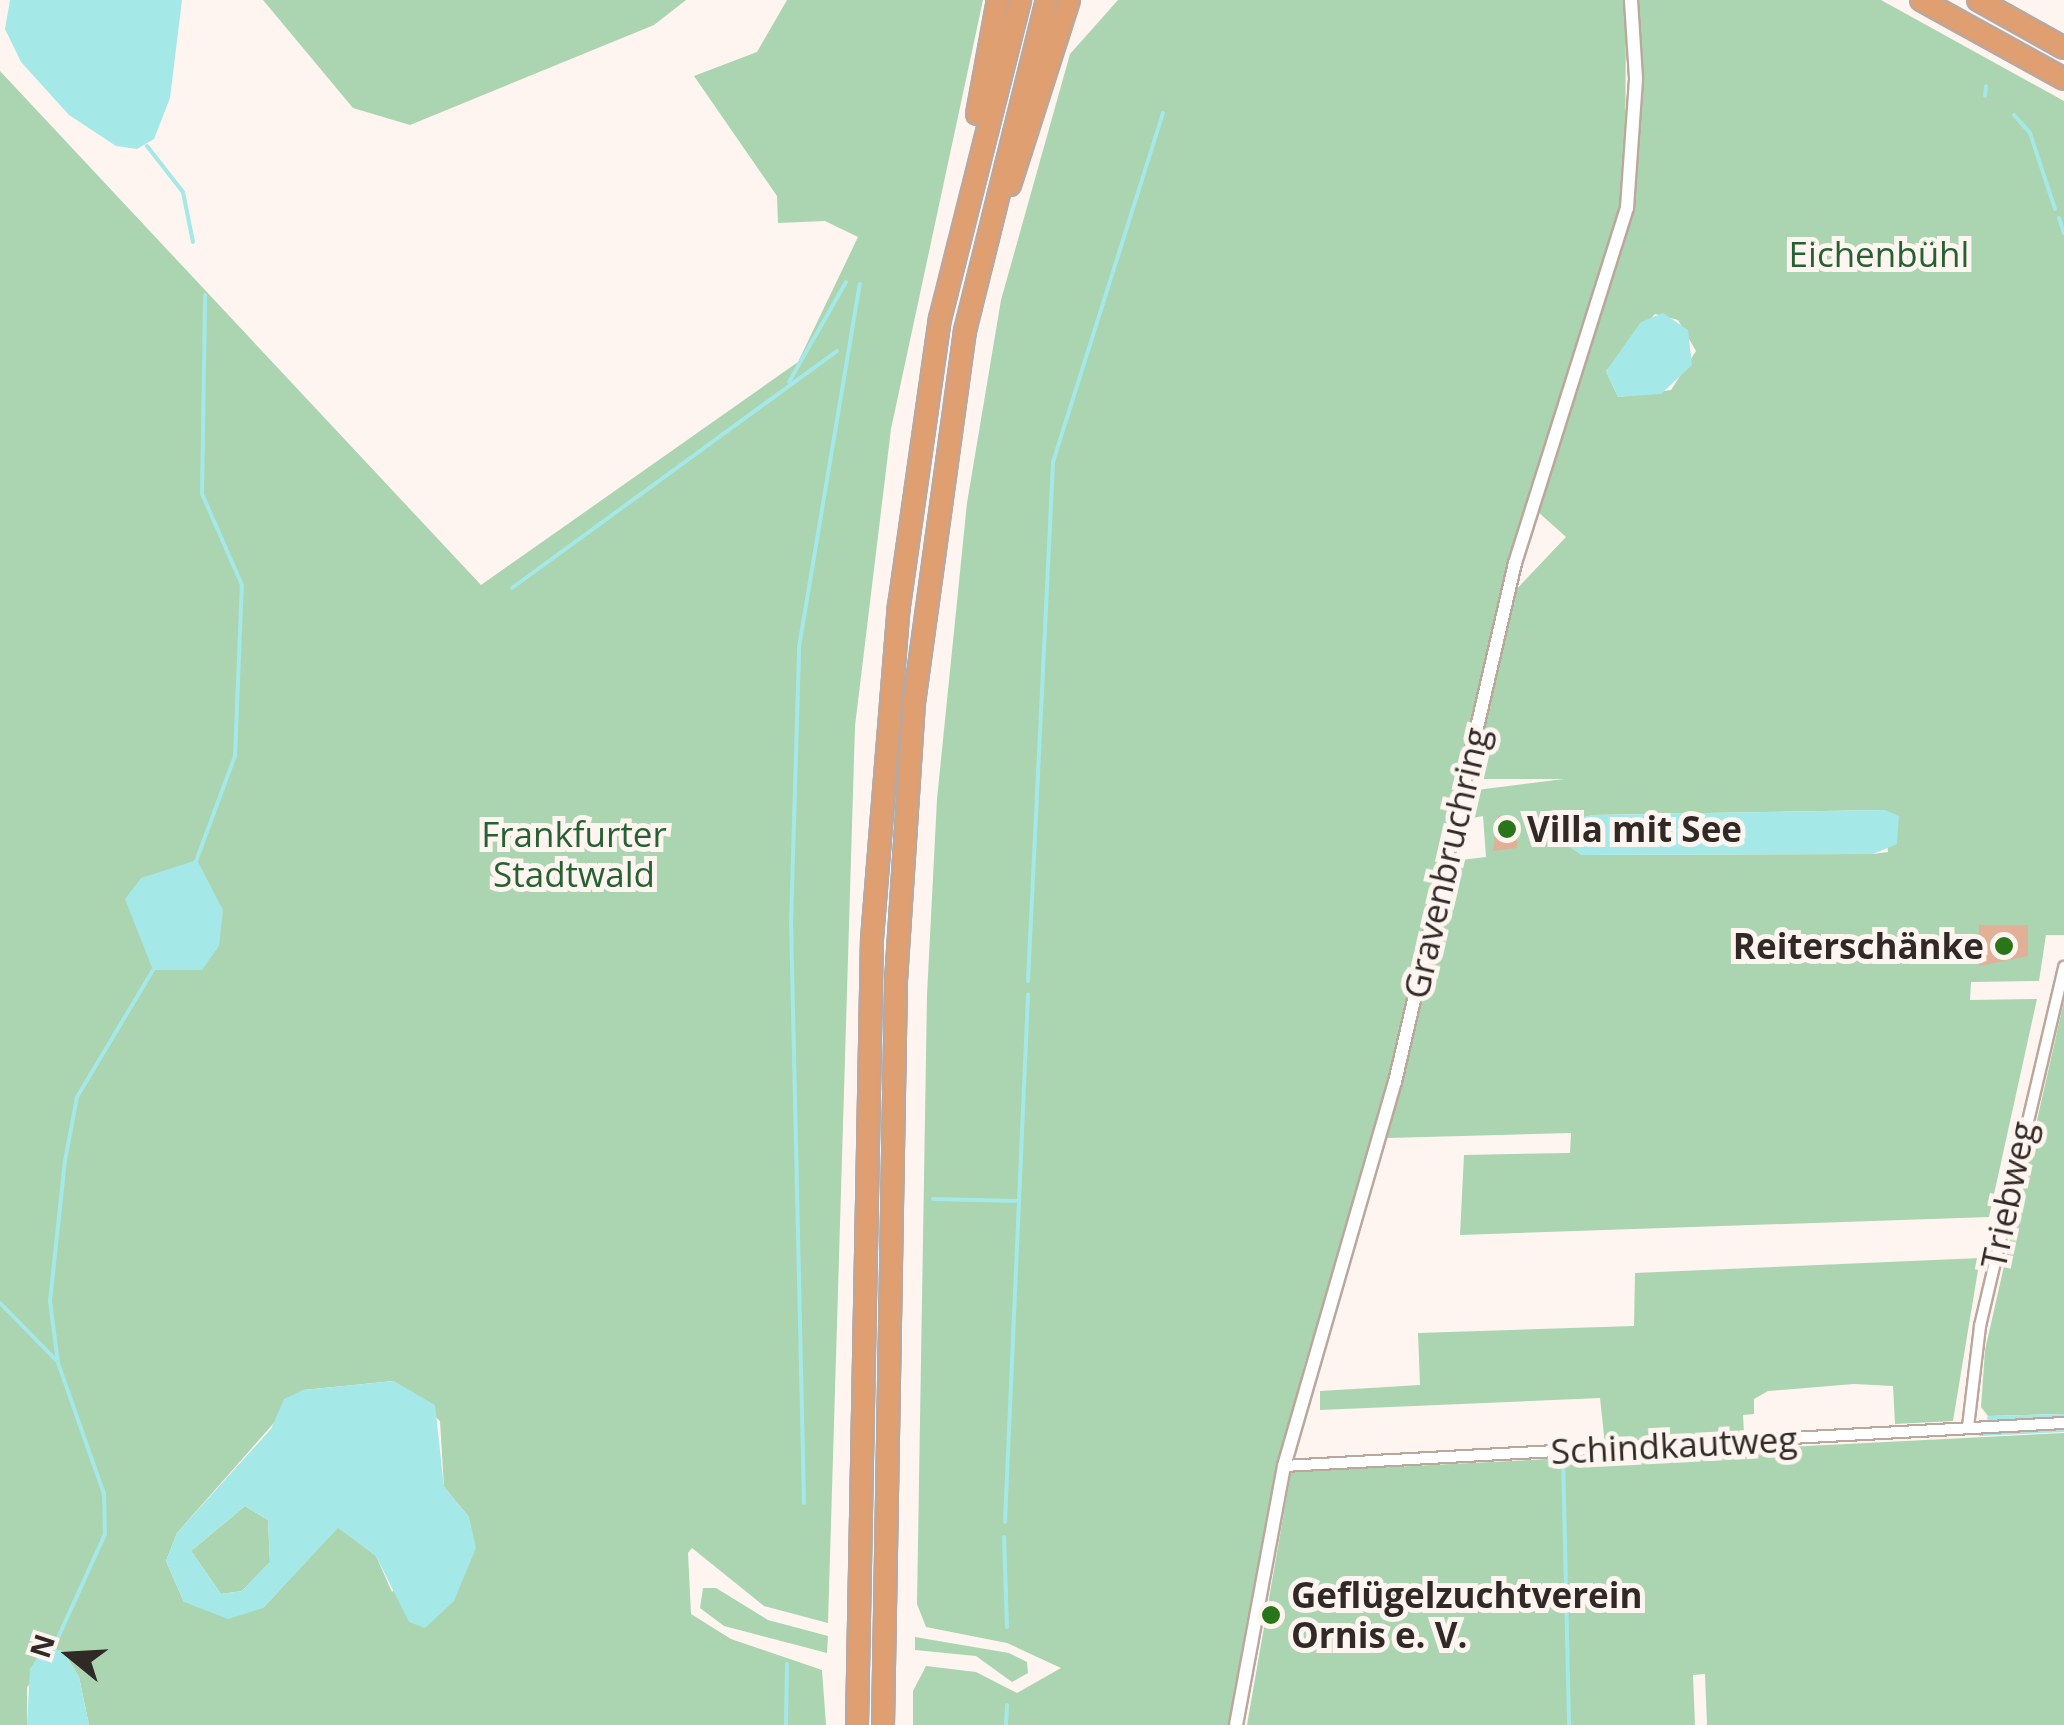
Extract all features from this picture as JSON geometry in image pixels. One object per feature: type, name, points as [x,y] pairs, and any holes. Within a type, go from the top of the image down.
[{"type":"highway","points":[[857,1725],[881,804],[912,496],[998,0]]},
{"type":"highway","points":[[964,200],[1020,0]]},
{"type":"highway","points":[[883,1725],[904,832],[930,552],[974,286],[1047,0]]},
{"type":"highway","points":[[974,286],[1069,0]]},
{"type":"highway","points":[[1039,91],[1086,0]]},
{"type":"highway","points":[[1911,0],[1941,12]]},
{"type":"highway","points":[[1920,0],[2064,79]]},
{"type":"highway","points":[[1978,0],[2064,48]]},
{"type":"street","name":"Gravenbruchring","points":[[1236,1725],[1284,1466],[1395,1082],[1515,563],[1626,208],[1636,78],[1631,0]]},
{"type":"street","name":"Triebweg","points":[[1968,1427],[1980,1326],[2064,967]]},
{"type":"street","name":"Schindkautweg","points":[[1284,1466],[2064,1423]]},
{"type":"green space","points":[[263,0],[686,0],[654,25],[410,125],[353,108]]},
{"type":"green space","name":"Frankfurter Stadtwald","points":[[787,0],[983,0],[891,429],[855,726],[828,1623],[764,1606],[692,1548],[688,1553],[691,1614],[731,1639],[822,1670],[826,1725],[89,1725],[79,1677],[63,1651],[27,1687],[27,1725],[0,1725],[0,71],[481,585],[798,362],[858,237],[825,221],[778,223],[777,196],[694,76],[757,52]],"holes":[[[394,1381],[440,1421],[444,1487],[469,1517],[392,1592],[376,1556],[338,1527],[263,1608],[184,1602],[166,1561],[177,1533],[303,1390]]]},
{"type":"green space","points":[[1118,0],[1626,0],[1625,193],[1498,614],[1378,1123],[1304,1366],[1231,1725],[913,1725],[913,1691],[926,1666],[976,1672],[1017,1693],[1061,1668],[1007,1643],[926,1627],[917,1604],[927,995],[937,799],[967,503],[1001,300],[1070,54]]},
{"type":"green space","name":"Eichenbühl","points":[[1636,0],[1881,0],[2064,101],[2064,935],[2046,935],[2039,981],[1971,982],[1970,1000],[2037,999],[1989,1217],[1460,1235],[1464,1155],[1570,1153],[1571,1133],[1387,1138],[1452,861],[1486,857],[1483,816],[1462,820],[1469,791],[1564,779],[1472,779],[1512,594],[1566,537],[1536,510],[1633,203]],"holes":[[[1655,314],[1678,320],[1696,351],[1671,390],[1618,397],[1606,371]],[[1885,810],[1888,852],[1873,854],[1582,855],[1563,842],[1574,820],[1592,815]]]},
{"type":"green space","points":[[2064,1001],[2064,1414],[1988,1416],[1981,1407],[1985,1350]]},
{"type":"green space","points":[[1980,1258],[1953,1421],[1895,1424],[1893,1386],[1854,1384],[1768,1391],[1754,1399],[1754,1414],[1743,1415],[1744,1433],[1733,1438],[1605,1445],[1600,1398],[1320,1410],[1320,1391],[1420,1385],[1418,1333],[1634,1326],[1635,1273]]},
{"type":"green space","points":[[2064,1433],[2064,1725],[1707,1725],[1705,1674],[1693,1675],[1695,1725],[1247,1725],[1291,1472]]},
{"type":"green space","points":[[245,1506],[268,1520],[270,1562],[242,1591],[221,1594],[191,1551]]},
{"type":"green space","points":[[703,1588],[716,1588],[768,1620],[828,1636],[827,1653],[724,1626],[700,1608]]},
{"type":"green space","points":[[915,1637],[1009,1653],[1027,1662],[1028,1673],[1012,1682],[976,1656],[915,1650]]},
{"type":"water","points":[[10,0],[182,0],[170,98],[154,139],[137,149],[116,146],[69,115],[21,62],[5,29]]},
{"type":"water","points":[[1663,313],[1688,330],[1692,365],[1661,394],[1618,397],[1606,371],[1641,322]]},
{"type":"water","points":[[1885,810],[1899,816],[1897,844],[1873,854],[1582,855],[1563,842],[1574,820],[1592,815]]},
{"type":"water","points":[[197,860],[223,910],[219,946],[202,970],[153,970],[125,899],[141,878]]},
{"type":"water","points":[[394,1381],[435,1405],[444,1487],[469,1517],[476,1548],[454,1601],[425,1628],[409,1622],[376,1556],[338,1528],[263,1608],[228,1619],[184,1602],[166,1561],[177,1533],[271,1429],[284,1399],[303,1390]],"holes":[[[245,1506],[268,1520],[270,1562],[242,1591],[221,1594],[191,1551]]]},
{"type":"water","points":[[44,1647],[63,1651],[79,1677],[89,1725],[27,1725],[30,1669]]},
{"type":"building","name":"Villa mit See","points":[[1498,815],[1516,820],[1517,848],[1493,851]]},
{"type":"building","name":"Reiterschänke","points":[[1979,925],[2028,925],[2028,956],[1979,966]]},
{"type":"waterway","points":[[1985,96],[1986,86]]},
{"type":"waterway","points":[[1028,981],[1053,462],[1163,113]]},
{"type":"waterway","points":[[2014,115],[2030,133],[2055,209]]},
{"type":"waterway","points":[[147,146],[183,192],[193,242]]},
{"type":"waterway","points":[[2059,218],[2064,233]]},
{"type":"waterway","points":[[789,382],[846,282]]},
{"type":"waterway","points":[[804,1503],[791,923],[799,647],[860,284]]},
{"type":"waterway","points":[[195,864],[235,756],[242,585],[202,494],[205,295]]},
{"type":"waterway","points":[[512,588],[837,351]]},
{"type":"waterway","points":[[52,1651],[105,1534],[104,1494],[58,1363],[50,1301],[65,1161],[77,1097],[153,970]]},
{"type":"waterway","points":[[1005,1522],[1028,995]]},
{"type":"waterway","points":[[933,1199],[1018,1201]]},
{"type":"waterway","points":[[0,1303],[56,1360]]},
{"type":"waterway","points":[[1989,1418],[2064,1416]]},
{"type":"waterway","points":[[1980,1434],[2064,1430]]},
{"type":"waterway","points":[[1563,1457],[1569,1725]]},
{"type":"waterway","points":[[1004,1537],[1007,1627]]},
{"type":"waterway","points":[[786,1725],[787,1664]]},
{"type":"waterway","points":[[1006,1725],[1007,1705]]},
{"type":"place","name":"Villa mit See","points":[[1507,829]]},
{"type":"place","name":"Reiterschänke","points":[[2004,946]]},
{"type":"place","name":"Geflügelzuchtverein Ornis e. V.","points":[[1271,1615]]}]
